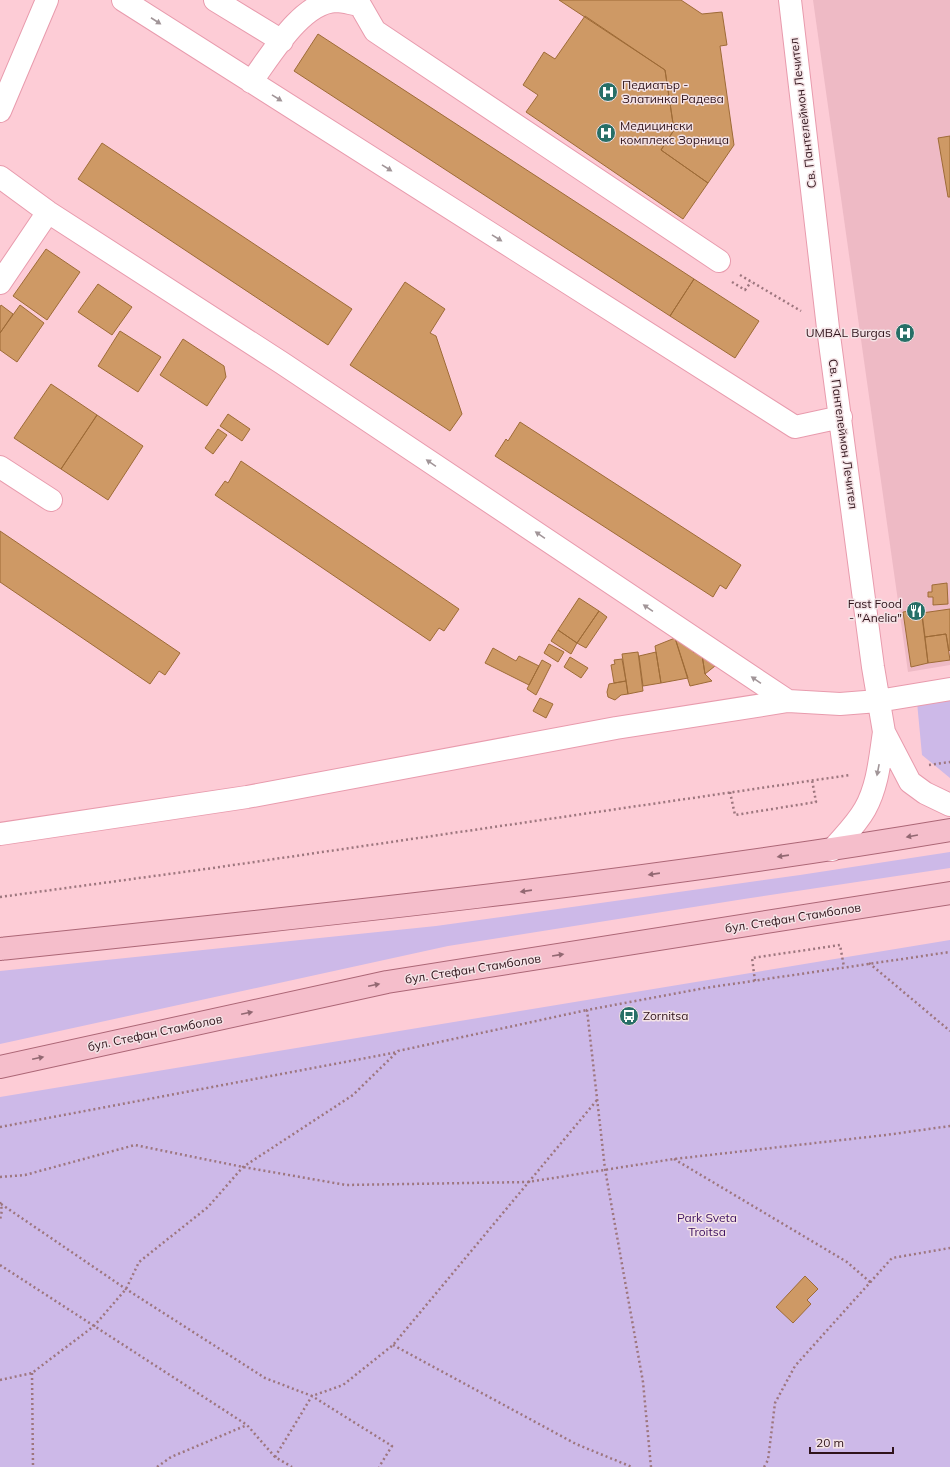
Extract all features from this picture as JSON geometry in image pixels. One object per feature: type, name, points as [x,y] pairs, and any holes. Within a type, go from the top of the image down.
[{"type":"main road","points":[[0,949],[517,893],[832,850],[950,830]]},
{"type":"main road","name":"бул. Стефан Стамболов","points":[[0,1067],[387,982],[950,893]]},
{"type":"street","points":[[0,111],[47,0]]},
{"type":"street","points":[[123,0],[795,427],[841,417]]},
{"type":"street","points":[[214,0],[282,41]]},
{"type":"street","name":"Св. Пантелеймон Лечител","points":[[790,0],[828,328],[878,701],[884,732]]},
{"type":"street","points":[[252,82],[295,24],[313,8],[335,1],[360,5],[375,31],[719,262]]},
{"type":"street","points":[[0,177],[48,212],[282,363],[788,701]]},
{"type":"street","points":[[0,283],[48,212]]},
{"type":"street","points":[[0,467],[51,500]]},
{"type":"street","points":[[0,834],[247,797],[616,728],[788,701],[840,704],[878,701],[950,689]]},
{"type":"street","points":[[832,850],[856,823],[873,792],[884,732]]},
{"type":"street","points":[[884,732],[910,782],[925,794],[950,805]]},
{"type":"path","points":[[745,290],[751,282],[828,328]]},
{"type":"path","points":[[0,897],[213,868],[878,771]]},
{"type":"path","points":[[730,792],[735,815],[816,802],[812,780]]},
{"type":"path","points":[[755,980],[752,958],[840,944],[844,967]]},
{"type":"path","points":[[0,1127],[398,1052],[587,1010],[755,980],[950,952]]},
{"type":"path","points":[[868,963],[950,1031]]},
{"type":"path","points":[[587,1010],[605,1169],[643,1382],[651,1467]]},
{"type":"path","points":[[0,1380],[32,1373],[94,1326],[126,1289],[140,1262],[208,1207],[243,1168],[353,1095],[398,1052]]},
{"type":"path","points":[[275,1456],[312,1396],[343,1385],[393,1345],[597,1100]]},
{"type":"path","points":[[0,1177],[25,1175],[135,1145],[243,1168],[346,1185],[528,1182],[674,1159],[886,1135],[950,1126]]},
{"type":"path","points":[[674,1159],[847,1262],[870,1282]]},
{"type":"path","points":[[0,1203],[126,1289],[265,1378],[312,1396],[392,1446],[379,1467]]},
{"type":"path","points":[[0,1203],[0,1220]]},
{"type":"path","points":[[764,1467],[768,1460],[775,1403],[795,1366],[892,1258],[950,1248]]},
{"type":"path","points":[[0,1265],[247,1425],[275,1456],[292,1467]]},
{"type":"path","points":[[393,1345],[576,1444],[632,1467]]},
{"type":"path","points":[[32,1373],[34,1467]]},
{"type":"path","points":[[157,1467],[171,1457],[247,1425]]},
{"type":"shaded area","name":"UMBAL Burgas","points":[[813,0],[950,0],[950,665],[908,672]]},
{"type":"green space","points":[[950,697],[950,778],[922,755],[917,702]]},
{"type":"green space","points":[[950,852],[950,868],[448,946],[0,1044],[0,971],[436,926],[800,875]]},
{"type":"green space","name":"Park Sveta Troitsa","points":[[950,940],[950,1467],[0,1467],[0,1097]]},
{"type":"building","points":[[559,0],[681,0],[702,14],[722,12],[727,45],[720,46],[734,145],[708,183],[661,150],[674,130],[665,70]]},
{"type":"building","points":[[585,16],[665,70],[674,130],[661,150],[708,183],[683,219],[526,112],[538,95],[523,85],[544,52],[555,59]]},
{"type":"building","points":[[318,34],[694,279],[670,316],[294,71]]},
{"type":"building","points":[[950,136],[950,197],[948,197],[938,138]]},
{"type":"building","points":[[102,143],[352,309],[328,345],[78,179]]},
{"type":"building","points":[[46,249],[80,272],[47,320],[13,296]]},
{"type":"building","points":[[694,279],[759,321],[735,358],[670,316]]},
{"type":"building","points":[[405,282],[445,309],[430,333],[436,336],[462,414],[450,431],[350,365]]},
{"type":"building","points":[[98,284],[132,307],[112,335],[78,312]]},
{"type":"building","points":[[1,305],[13,314],[0,333],[0,307]]},
{"type":"building","points":[[20,305],[44,323],[17,362],[0,350],[0,333]]},
{"type":"building","points":[[120,331],[161,357],[138,392],[98,366]]},
{"type":"building","points":[[183,339],[224,366],[226,377],[207,406],[160,375]]},
{"type":"building","points":[[51,384],[97,415],[61,469],[14,438]]},
{"type":"building","points":[[228,414],[250,429],[242,441],[220,426]]},
{"type":"building","points":[[97,415],[143,446],[108,500],[61,469]]},
{"type":"building","points":[[520,422],[741,565],[726,589],[720,585],[713,597],[495,456],[506,439],[508,441]]},
{"type":"building","points":[[218,429],[227,435],[213,454],[205,448]]},
{"type":"building","points":[[241,461],[459,609],[444,631],[439,628],[430,641],[215,495],[225,481],[228,483]]},
{"type":"building","points":[[0,531],[180,653],[165,675],[159,671],[150,684],[0,582]]},
{"type":"building","points":[[947,583],[948,604],[933,605],[933,597],[928,597],[928,592],[932,592],[932,585]]},
{"type":"building","points":[[579,598],[599,611],[577,643],[558,630]]},
{"type":"building","points":[[921,609],[928,663],[911,667],[903,612]]},
{"type":"building","points":[[950,609],[949,651],[946,634],[925,637],[922,613]]},
{"type":"building","points":[[599,611],[607,617],[586,648],[577,643]]},
{"type":"building","points":[[558,630],[577,643],[571,654],[551,641]]},
{"type":"building","points":[[946,634],[950,660],[928,663],[925,637]]},
{"type":"building","points":[[675,638],[688,678],[661,683],[655,646]]},
{"type":"building","points":[[675,638],[695,647],[693,652],[702,655],[705,674],[712,681],[690,686]]},
{"type":"building","points":[[549,644],[564,652],[558,662],[544,653]]},
{"type":"building","points":[[493,648],[516,661],[519,656],[539,666],[529,685],[485,663]]},
{"type":"building","points":[[638,652],[643,691],[628,694],[622,654]]},
{"type":"building","points":[[656,652],[661,683],[643,686],[639,656]]},
{"type":"building","points":[[702,655],[720,662],[705,674]]},
{"type":"building","points":[[570,657],[588,668],[581,678],[564,667]]},
{"type":"building","points":[[622,659],[626,681],[614,683],[611,665],[615,664],[614,660]]},
{"type":"building","points":[[542,660],[551,665],[536,695],[527,689]]},
{"type":"building","points":[[626,681],[628,694],[621,695],[615,700],[608,697],[607,692],[609,684]]},
{"type":"building","points":[[540,698],[553,704],[546,718],[533,711]]},
{"type":"building","points":[[805,1276],[818,1289],[807,1300],[811,1304],[793,1323],[776,1307]]},
{"type":"place","name":"Педиатър - Златинка Радева","points":[[608,92]]},
{"type":"place","name":"Медицински комплекс Зорница","points":[[606,133]]},
{"type":"place","name":"UMBAL Burgas","points":[[905,333]]},
{"type":"place","name":"Fast Food - \"Anelia\"","points":[[916,611]]},
{"type":"place","name":"Zornitsa","points":[[629,1016]]}]
